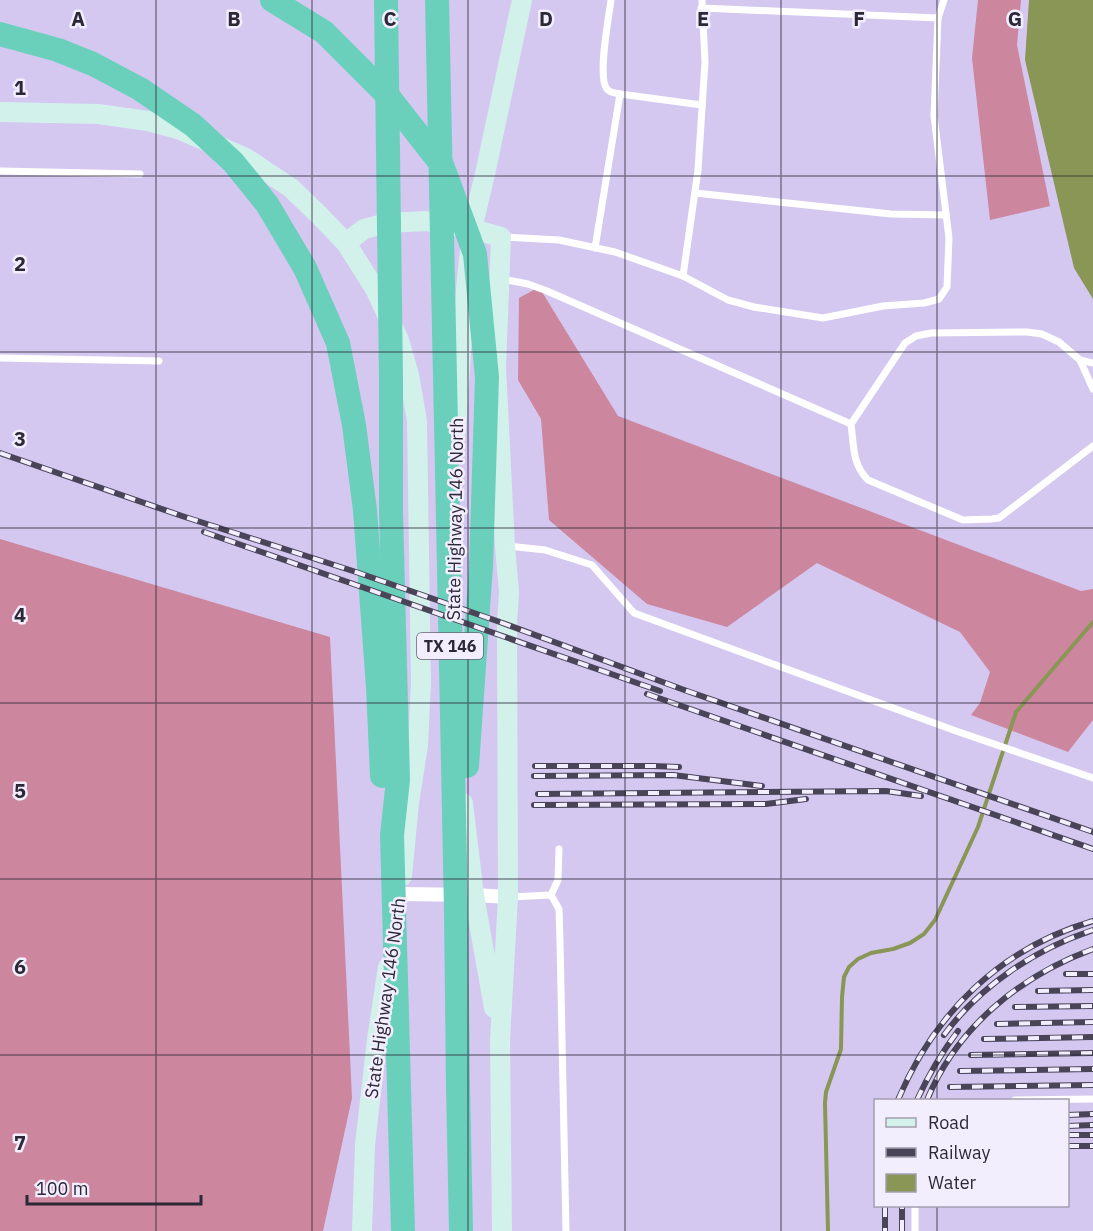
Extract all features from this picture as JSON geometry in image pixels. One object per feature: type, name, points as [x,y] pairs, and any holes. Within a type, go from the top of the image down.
[{"type":"highway","points":[[272,0],[324,32],[388,96],[442,165],[475,254],[487,389],[481,566],[456,911]]},
{"type":"highway","name":"TX 146","points":[[386,0],[392,512],[398,780],[392,835],[403,1231]]},
{"type":"highway","name":"TX 146","points":[[437,0],[461,1231]]},
{"type":"highway","points":[[0,34],[58,50],[93,64],[140,89],[193,125],[233,162],[267,204],[305,268],[338,343],[354,425],[365,510],[382,778],[392,835]]},
{"type":"main road","name":"State Highway 146 North","points":[[500,1040],[474,895],[452,698],[454,498],[463,320],[472,229],[522,0]]},
{"type":"main road","name":"State Highway 146 North","points":[[0,112],[98,114],[148,121],[178,129],[246,158],[291,188],[346,243],[375,289],[399,340],[409,375],[417,421],[421,683],[418,745],[409,803],[400,894],[377,1039],[366,1133],[362,1231]]},
{"type":"main road","points":[[346,243],[364,229],[387,223],[426,221],[501,237]]},
{"type":"main road","name":"State Highway 146 North","points":[[501,237],[496,367],[509,592],[507,624],[508,897],[500,1040],[502,1231]]},
{"type":"street","points":[[400,894],[508,897]]},
{"type":"lane","points":[[611,0],[603,63],[603,78],[607,89],[620,94],[702,105]]},
{"type":"lane","points":[[501,237],[560,240],[615,252],[683,276],[728,300],[754,307],[823,318],[883,306],[924,303],[939,299],[947,287],[949,238],[934,116],[938,18],[944,0]]},
{"type":"lane","points":[[683,276],[698,170],[705,62],[701,4],[938,18]]},
{"type":"lane","points":[[595,248],[620,94]]},
{"type":"lane","points":[[0,171],[140,174]]},
{"type":"lane","points":[[695,194],[891,214],[946,216]]},
{"type":"lane","points":[[500,278],[547,291],[851,424]]},
{"type":"lane","points":[[1093,389],[1080,360],[1059,342],[1042,334],[1027,332],[931,333],[916,336],[905,343],[851,424],[856,462],[868,480],[963,520],[999,518],[1093,446]]},
{"type":"lane","points":[[0,358],[159,361]]},
{"type":"lane","points":[[1080,360],[1093,363]]},
{"type":"lane","points":[[505,546],[545,550],[592,565],[634,613],[956,731],[1093,778]]},
{"type":"lane","points":[[551,895],[558,880],[559,849]]},
{"type":"lane","points":[[508,897],[551,895]]},
{"type":"lane","points":[[551,895],[559,909],[566,1231]]},
{"type":"lane","points":[[1069,1100],[1093,1099]]},
{"type":"lane","points":[[915,1207],[915,1231]]},
{"type":"shaded area","points":[[978,0],[1021,0],[1017,45],[1050,206],[990,220],[972,58]]},
{"type":"shaded area","points":[[539,287],[618,416],[1081,591],[1093,589],[1093,720],[1068,752],[971,715],[980,703],[990,672],[960,632],[817,563],[727,627],[647,604],[549,520],[541,419],[518,380],[519,298]]},
{"type":"shaded area","points":[[0,539],[330,637],[352,1098],[323,1231],[0,1231]]},
{"type":"water","points":[[1029,0],[1093,0],[1093,299],[1074,268],[1025,60]]},
{"type":"waterway","points":[[828,1231],[825,1103],[826,1092],[841,1049],[844,977],[849,967],[858,959],[871,953],[910,943],[924,934],[935,920],[978,827],[1016,712],[1093,622]]},
{"type":"railway","points":[[0,453],[182,516],[356,572],[687,691],[1093,832]]},
{"type":"railway","points":[[204,532],[660,691]]},
{"type":"railway","points":[[647,694],[1093,849]]},
{"type":"railway","points":[[535,766],[679,767]]},
{"type":"railway","points":[[534,776],[673,775],[762,786]]},
{"type":"railway","points":[[538,794],[886,791],[921,796]]},
{"type":"railway","points":[[534,805],[766,804],[806,799]]},
{"type":"railway","points":[[898,1099],[913,1068],[931,1039],[975,988],[1001,966],[1029,948],[1093,921]]},
{"type":"railway","points":[[944,1035],[974,1001],[1010,971],[1050,948],[1093,930]]},
{"type":"railway","points":[[928,1099],[955,1049],[994,1007],[1016,989],[1040,974],[1093,949]]},
{"type":"railway","points":[[1066,974],[1093,974]]},
{"type":"railway","points":[[1038,991],[1093,990]]},
{"type":"railway","points":[[1015,1007],[1093,1006]]},
{"type":"railway","points":[[997,1024],[1093,1022]]},
{"type":"railway","points":[[918,1099],[946,1047],[958,1031]]},
{"type":"railway","points":[[984,1039],[1093,1037]]},
{"type":"railway","points":[[971,1055],[1093,1053]]},
{"type":"railway","points":[[960,1071],[1093,1069]]},
{"type":"railway","points":[[950,1087],[1093,1085]]},
{"type":"railway","points":[[1069,1115],[1093,1114]]},
{"type":"railway","points":[[1069,1126],[1093,1125]]},
{"type":"railway","points":[[1069,1135],[1093,1135]]},
{"type":"railway","points":[[1069,1146],[1093,1146]]},
{"type":"railway","points":[[885,1207],[885,1231]]},
{"type":"railway","points":[[902,1207],[902,1231]]}]
